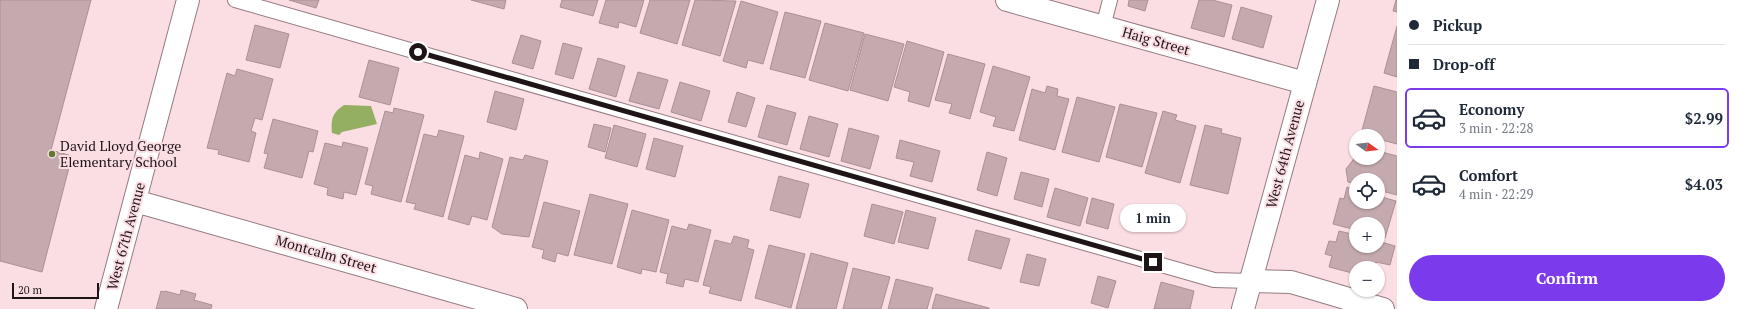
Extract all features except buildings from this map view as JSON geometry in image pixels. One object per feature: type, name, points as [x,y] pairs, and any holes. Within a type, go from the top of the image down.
[{"type":"street","name":"West 67th Avenue","points":[[106,309],[136,201],[188,0]]},
{"type":"street","name":"Haig Street","points":[[1007,0],[1305,82]]},
{"type":"street","name":"West 64th Avenue","points":[[1243,309],[1328,0]]},
{"type":"street","name":"Montcalm Street","points":[[136,201],[516,309]]},
{"type":"street","points":[[1251,281],[1291,282],[1383,309]]},
{"type":"lane","points":[[235,0],[1214,280],[1251,281]]},
{"type":"lane","points":[[1103,27],[1110,0]]},
{"type":"shaded area","points":[[344,105],[371,106],[377,124],[342,132],[339,135],[332,133],[333,117]]},
{"type":"place","name":"David Lloyd George Elementary School","points":[[52,154]]},
{"type":"route","points":[[418,52],[1153,262]]}]
